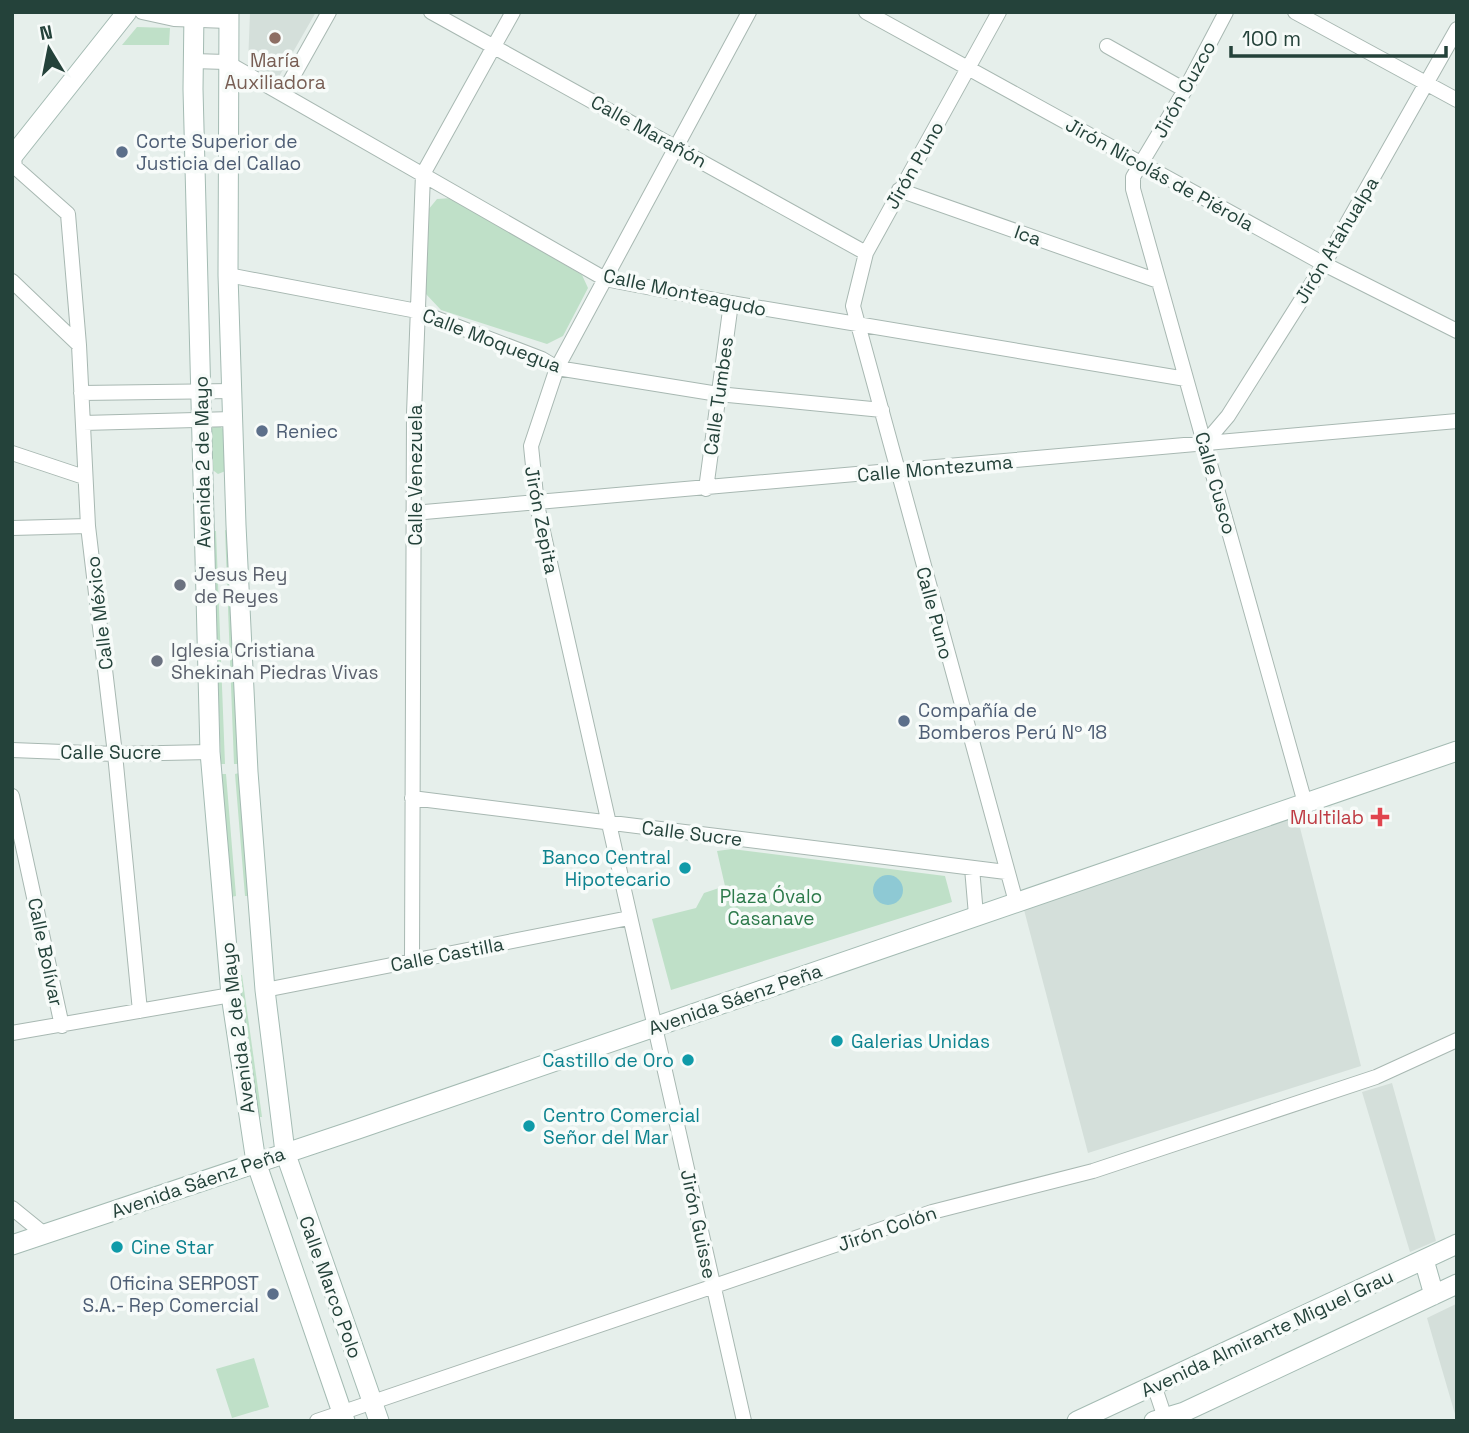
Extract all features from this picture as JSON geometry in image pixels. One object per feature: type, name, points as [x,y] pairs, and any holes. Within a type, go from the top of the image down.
[{"type":"main road","points":[[13,153],[127,12]]},
{"type":"main road","name":"Avenida 2 de Mayo","points":[[194,16],[202,501],[210,752],[231,995],[256,1162]]},
{"type":"main road","name":"Avenida 2 de Mayo","points":[[228,16],[228,275],[248,772],[265,990],[285,1152]]},
{"type":"main road","points":[[202,501],[236,500]]},
{"type":"main road","name":"Avenida Sáenz Peña","points":[[12,1245],[1457,751]]},
{"type":"main road","name":"Calle Marco Polo","points":[[285,1152],[376,1412]]},
{"type":"main road","name":"Calle Marco Polo","points":[[256,1162],[344,1417]]},
{"type":"main road","name":"Avenida Almirante Miguel Grau","points":[[1077,1421],[1457,1244]]},
{"type":"main road","points":[[1424,1259],[1434,1295]]},
{"type":"main road","name":"Avenida Almirante Miguel Grau","points":[[1162,1420],[1457,1284]]},
{"type":"street","points":[[142,12],[228,16]]},
{"type":"street","points":[[284,94],[329,12]]},
{"type":"street","name":"Calle Marañón","points":[[431,12],[866,253]]},
{"type":"street","name":"Calle Venezuela","points":[[412,961],[415,629],[413,513],[422,174],[513,12]]},
{"type":"street","name":"Jirón Zepita","points":[[656,1027],[537,505],[531,446],[557,368],[749,12]]},
{"type":"street","name":"Jirón Nicolás de Piérola","points":[[866,12],[1324,264],[1457,331]]},
{"type":"street","name":"Jirón Puno","points":[[858,324],[853,306],[866,253],[899,190],[970,69],[999,12]]},
{"type":"street","name":"Jirón Cuzco","points":[[1142,165],[1226,12]]},
{"type":"street","points":[[1295,12],[1457,100]]},
{"type":"street","name":"Jirón Atahualpa","points":[[1205,443],[1228,416],[1324,264],[1457,29]]},
{"type":"street","points":[[1107,46],[1185,90]]},
{"type":"street","name":"Calle Monteagudo","points":[[193,61],[226,62],[605,279],[731,303],[1186,379]]},
{"type":"street","name":"Calle México","points":[[13,153],[15,167],[68,214],[79,345],[88,526],[116,754],[140,1011]]},
{"type":"street","name":"Calle Cusco","points":[[1142,165],[1133,177],[1133,189],[1305,803]]},
{"type":"street","name":"Ica","points":[[899,190],[1158,281]]},
{"type":"street","name":"Calle Moquegua","points":[[228,275],[417,311],[542,359],[557,368],[719,394],[883,410]]},
{"type":"street","points":[[12,281],[79,345]]},
{"type":"street","name":"Calle Tumbes","points":[[706,489],[731,303]]},
{"type":"street","name":"Calle Puno","points":[[858,324],[1016,902]]},
{"type":"street","points":[[82,393],[232,391]]},
{"type":"street","points":[[149,421],[157,418],[163,404],[159,396],[152,393]]},
{"type":"street","points":[[83,423],[233,419]]},
{"type":"street","name":"Calle Montezuma","points":[[413,513],[537,505],[1457,421]]},
{"type":"street","points":[[12,453],[84,477]]},
{"type":"street","points":[[12,528],[88,526]]},
{"type":"street","name":"Calle Sucre","points":[[12,750],[116,754],[210,752]]},
{"type":"street","name":"Calle Bolívar","points":[[12,796],[62,1026]]},
{"type":"street","name":"Calle Sucre","points":[[412,798],[1006,872]]},
{"type":"street","points":[[972,868],[976,915]]},
{"type":"street","name":"Calle Castilla","points":[[265,990],[629,918]]},
{"type":"street","points":[[12,1033],[231,995]]},
{"type":"street","name":"Jirón Guisse","points":[[656,1027],[744,1421]]},
{"type":"street","name":"Jirón Colón","points":[[317,1421],[376,1412],[712,1286],[777,1267],[932,1212],[1093,1171],[1364,1082],[1457,1040]]},
{"type":"street","points":[[12,1208],[44,1234]]},
{"type":"street","points":[[1154,1385],[1162,1420]]},
{"type":"shaded area","name":"María Auxiliadora","points":[[250,12],[316,12],[277,80],[248,65]]},
{"type":"shaded area","points":[[1297,816],[1361,1066],[1088,1153],[1023,906]]},
{"type":"shaded area","points":[[1392,1083],[1436,1241],[1410,1252],[1362,1092]]},
{"type":"shaded area","points":[[1457,1305],[1457,1421],[1427,1318]]},
{"type":"green space","points":[[137,27],[170,28],[169,45],[122,45]]},
{"type":"green space","points":[[452,198],[582,275],[588,288],[563,336],[547,344],[441,310],[425,293],[428,210],[437,199]]},
{"type":"green space","points":[[217,424],[227,432],[228,470],[218,474],[210,468],[209,431]]},
{"type":"green space","points":[[225,530],[230,531],[239,764],[234,764]]},
{"type":"green space","points":[[212,531],[216,531],[225,764],[221,764]]},
{"type":"green space","points":[[239,773],[249,896],[245,896],[235,774]]},
{"type":"green space","points":[[221,774],[226,774],[236,896],[231,897]]},
{"type":"green space","name":"Plaza Óvalo Casanave","points":[[732,849],[945,876],[952,902],[671,990],[652,919],[696,908],[704,893],[725,886],[717,851]]},
{"type":"green space","points":[[242,975],[262,1117],[258,1117],[238,976]]},
{"type":"green space","points":[[254,1358],[269,1407],[232,1418],[216,1369]]},
{"type":"water","points":[[888,875],[899,879],[903,890],[899,901],[888,905],[877,901],[873,890],[877,879]]},
{"type":"place","name":"María Auxiliadora","points":[[275,38]]},
{"type":"place","name":"Corte Superior de Justicia del Callao","points":[[122,152]]},
{"type":"place","name":"Reniec","points":[[262,431]]},
{"type":"place","name":"Jesus Rey de Reyes","points":[[180,585]]},
{"type":"place","name":"Iglesia Cristiana Shekinah Piedras Vivas","points":[[157,661]]},
{"type":"place","name":"Compañía de Bomberos Perú Nº 18","points":[[904,721]]},
{"type":"place","name":"Multilab","points":[[1380,817]]},
{"type":"place","name":"Banco Central Hipotecario","points":[[685,868]]},
{"type":"place","name":"Galerias Unidas","points":[[837,1041]]},
{"type":"place","name":"Castillo de Oro","points":[[688,1060]]},
{"type":"place","name":"Centro Comercial Señor del Mar","points":[[529,1126]]},
{"type":"place","name":"Cine Star","points":[[117,1247]]},
{"type":"place","name":"Oficina SERPOST S.A.- Rep Comercial","points":[[273,1294]]}]
